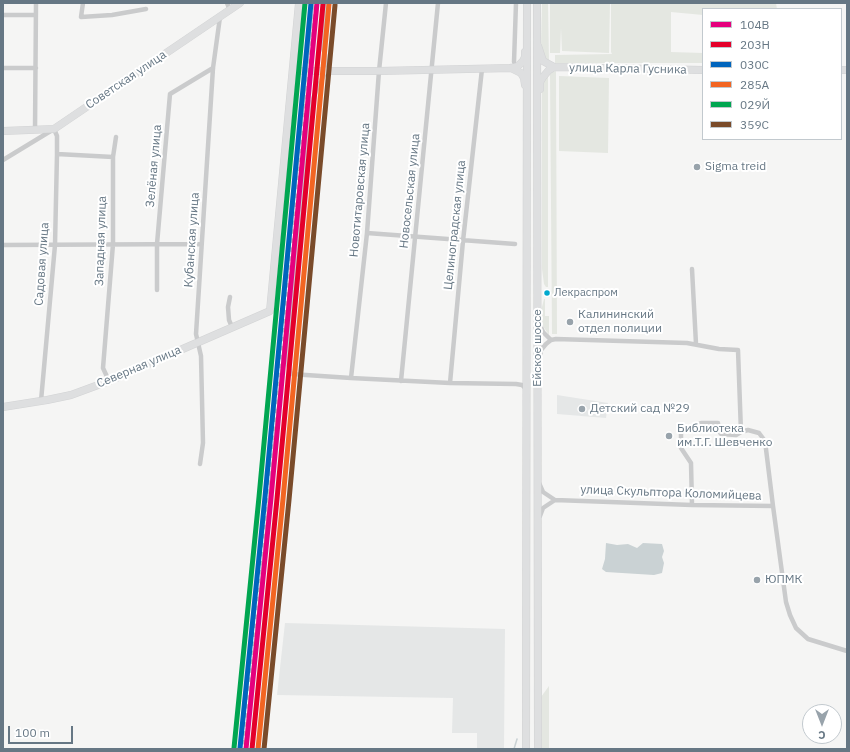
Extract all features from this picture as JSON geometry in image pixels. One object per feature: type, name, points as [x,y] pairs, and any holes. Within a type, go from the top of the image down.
[{"type":"main road","name":"Советская улица","points":[[54,129],[220,17],[229,6],[240,3]]},
{"type":"main road","points":[[299,3],[293,71],[482,69],[513,65],[518,66],[525,57],[525,41],[527,38],[527,3]]},
{"type":"main road","name":"Ейское шоссе","points":[[537,3],[538,749]]},
{"type":"main road","name":"Ейское шоссе","points":[[526,749],[527,38]]},
{"type":"main road","points":[[537,44],[543,61],[554,67],[546,73],[540,82],[540,103],[537,106]]},
{"type":"main road","points":[[513,65],[524,78],[525,87],[527,89]]},
{"type":"main road","name":"улица Карла Гусника","points":[[554,67],[702,70]]},
{"type":"main road","name":"Северная улица","points":[[3,407],[71,395],[109,381],[270,311],[293,71]]},
{"type":"main road","points":[[3,131],[54,129]]},
{"type":"street","points":[[35,130],[36,3]]},
{"type":"street","points":[[83,3],[81,18],[112,15],[146,9]]},
{"type":"street","points":[[326,3],[322,45],[325,55],[326,71],[316,91],[310,112],[288,347],[287,361],[291,374],[400,381],[516,384],[527,390]]},
{"type":"street","name":"Новотитаровская улица","points":[[351,378],[367,233],[379,71],[386,3]]},
{"type":"street","name":"Новосельская улица","points":[[400,381],[438,3]]},
{"type":"street","points":[[513,65],[516,3]]},
{"type":"street","points":[[3,14],[36,15]]},
{"type":"street","name":"Кубанская улица","points":[[200,464],[203,444],[201,356],[196,334],[214,68],[220,17]]},
{"type":"street","points":[[3,68],[36,68]]},
{"type":"street","name":"Зелёная улица","points":[[156,290],[157,244],[170,94],[214,68]]},
{"type":"street","name":"Целиноградская улица","points":[[450,383],[463,241],[482,69]]},
{"type":"street","points":[[3,160],[54,129]]},
{"type":"street","name":"Садовая улица","points":[[41,401],[55,245],[57,136],[54,129]]},
{"type":"street","name":"Западная улица","points":[[109,381],[103,368],[113,244],[113,157],[116,137]]},
{"type":"street","points":[[57,154],[113,157]]},
{"type":"street","points":[[367,233],[515,244]]},
{"type":"street","points":[[3,245],[201,244]]},
{"type":"street","points":[[692,269],[696,344]]},
{"type":"street","points":[[230,297],[228,307],[229,320],[232,327]]},
{"type":"street","points":[[538,321],[543,332],[551,340],[655,341],[687,343],[738,350],[741,432]]},
{"type":"street","points":[[538,375],[540,371],[540,354],[551,340]]},
{"type":"street","points":[[516,384],[527,374]]},
{"type":"street","points":[[692,505],[691,462],[681,448],[681,431],[701,423],[718,423],[718,430],[721,434],[736,435],[748,430],[759,433],[765,442],[773,506]]},
{"type":"street","points":[[538,479],[543,492],[555,500],[541,511],[540,530],[538,532]]},
{"type":"street","name":"улица Скульптора Коломийцева","points":[[555,500],[692,505],[773,506],[786,602],[796,628],[808,640],[847,651]]},
{"type":"shaded area","points":[[542,3],[548,3],[549,62],[544,59],[541,47]]},
{"type":"shaded area","points":[[550,3],[610,3],[609,53],[562,51],[561,28],[560,53],[550,53]]},
{"type":"shaded area","points":[[611,3],[776,3],[777,8],[702,8],[702,15],[671,12],[671,52],[702,53],[702,63],[555,63],[555,55],[612,54]]},
{"type":"shaded area","points":[[556,71],[557,334],[552,334],[550,73]]},
{"type":"shaded area","points":[[548,74],[548,287],[546,287],[544,284],[542,269],[542,85]]},
{"type":"shaded area","points":[[559,76],[609,78],[608,153],[559,151]]},
{"type":"shaded area","points":[[544,299],[545,316],[549,316],[549,335],[542,325],[541,311]]},
{"type":"shaded area","name":"Детский сад №29","points":[[557,395],[608,403],[606,418],[557,414]]},
{"type":"shaded area","points":[[606,543],[617,545],[628,544],[637,548],[643,543],[662,544],[664,551],[662,557],[664,563],[662,573],[654,575],[606,572],[602,569],[605,559]]},
{"type":"shaded area","points":[[285,623],[505,629],[504,749],[477,749],[477,733],[452,733],[453,698],[277,695]]},
{"type":"shaded area","points":[[549,686],[549,749],[542,749],[541,697]]},
{"type":"waterway","points":[[514,749],[517,739]]},
{"type":"railway","points":[[243,749],[315,3]]},
{"type":"transit line","name":"029Й","points":[[234,748],[305,3]]},
{"type":"transit line","name":"030C","points":[[240,748],[311,3]]},
{"type":"transit line","name":"104В","points":[[246,749],[317,3]]},
{"type":"transit line","name":"203Н","points":[[252,749],[323,4]]},
{"type":"transit line","name":"285А","points":[[258,749],[329,4]]},
{"type":"transit line","name":"359С","points":[[264,749],[289,500],[335,5]]},
{"type":"place","name":"Sigma treid","points":[[697,167]]},
{"type":"place","name":"Лекраспром","points":[[547,293]]},
{"type":"place","name":"Калининский отдел полиции","points":[[570,322]]},
{"type":"place","name":"Детский сад №29","points":[[582,409]]},
{"type":"place","name":"Библиотека им.Т.Г. Шевченко","points":[[669,436]]},
{"type":"place","name":"ЮПМК","points":[[757,580]]}]
